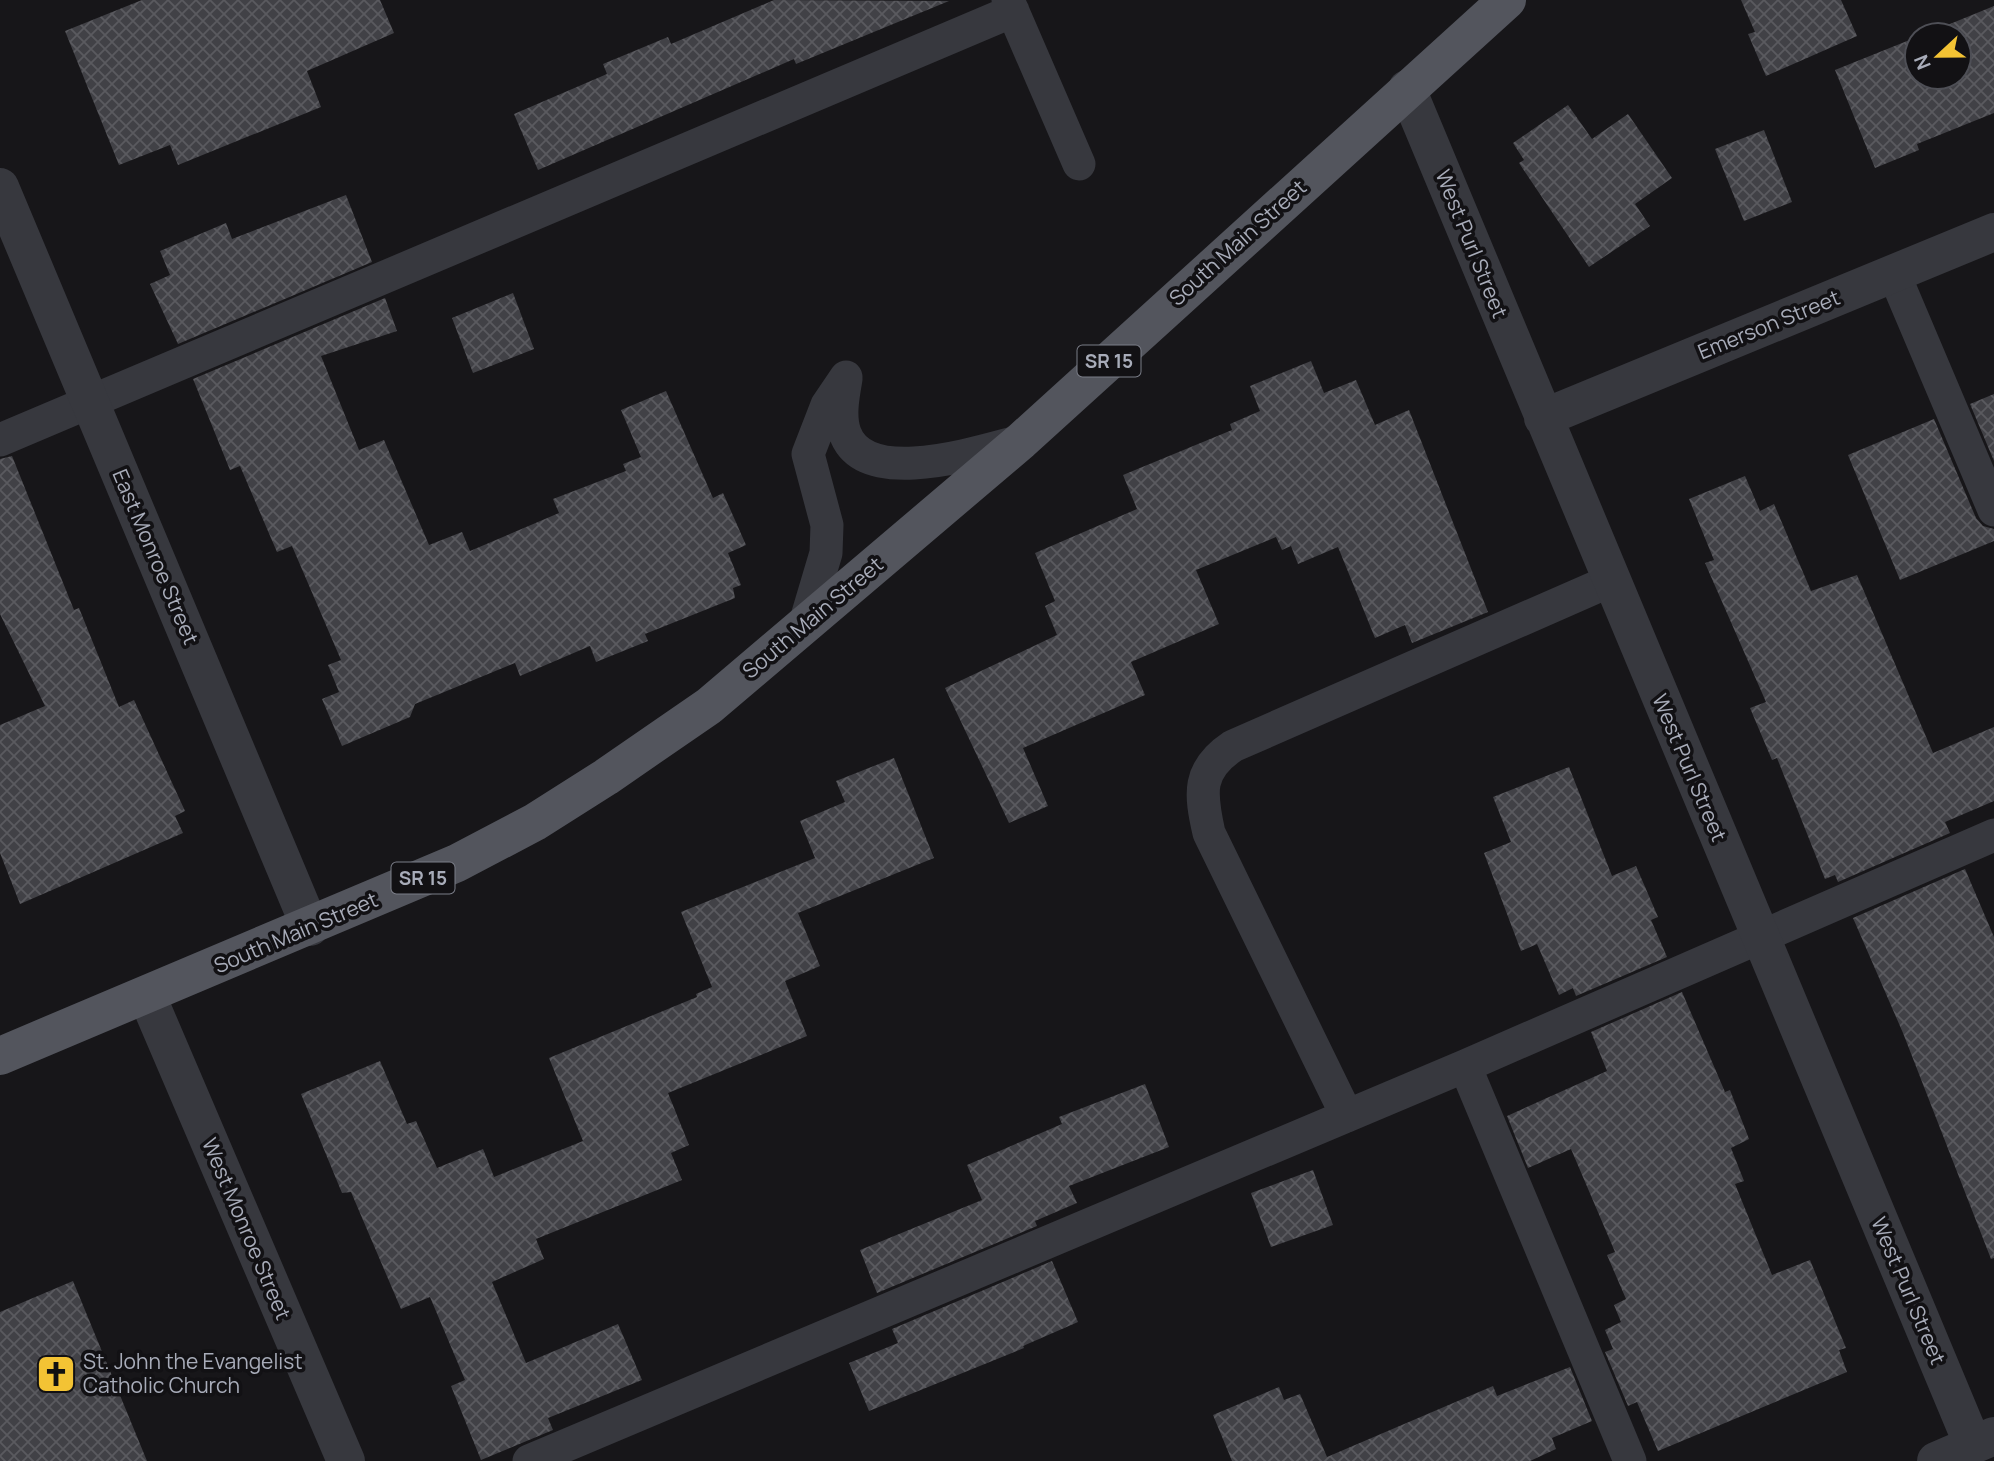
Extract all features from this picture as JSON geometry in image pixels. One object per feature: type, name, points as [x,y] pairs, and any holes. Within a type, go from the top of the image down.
[{"type":"main road","name":"South Main Street","points":[[0,1056],[457,863],[535,822],[709,706],[1021,441],[1507,0]]},
{"type":"street","name":"West Purl Street","points":[[1407,89],[1761,938],[1984,1441]]},
{"type":"street","name":"East Monroe Street","points":[[0,187],[310,927]]},
{"type":"street","name":"Emerson Street","points":[[1543,418],[1994,232]]},
{"type":"street","name":"West Monroe Street","points":[[146,996],[346,1461]]},
{"type":"street","points":[[1936,1461],[1984,1441]]},
{"type":"lane","points":[[0,440],[1010,6],[1079,164]]},
{"type":"lane","points":[[1894,274],[1994,510]]},
{"type":"lane","points":[[804,627],[826,553],[827,534],[808,454],[827,405],[846,377],[842,407],[845,434],[857,449],[878,462],[916,463],[1021,441]]},
{"type":"lane","points":[[1347,1116],[1209,833],[1202,803],[1205,775],[1217,757],[1233,746],[1610,581]]},
{"type":"lane","points":[[529,1461],[1465,1066],[1994,835]]},
{"type":"lane","points":[[1465,1066],[1630,1461]]},
{"type":"building","points":[[142,0],[380,0],[394,33],[307,71],[321,107],[178,165],[170,145],[119,165],[65,31]]},
{"type":"building","points":[[774,0],[949,1],[796,64],[794,59],[538,170],[514,114],[607,74],[603,64],[668,37],[671,44]]},
{"type":"building","points":[[1741,0],[1841,0],[1857,36],[1766,76],[1748,34],[1755,32]]},
{"type":"building","points":[[1994,6],[1994,113],[1917,144],[1919,150],[1875,168],[1835,70],[1903,43],[1903,91],[1973,91],[1973,21],[1957,21]]},
{"type":"building","points":[[1568,105],[1592,139],[1628,114],[1672,178],[1635,204],[1650,226],[1589,267],[1519,163],[1524,160],[1513,143]]},
{"type":"building","points":[[1764,130],[1792,202],[1744,221],[1715,149]]},
{"type":"building","points":[[346,195],[372,262],[178,344],[150,284],[170,275],[160,251],[226,223],[232,239]]},
{"type":"building","points":[[513,293],[534,349],[473,373],[452,318]]},
{"type":"building","points":[[385,298],[397,331],[321,356],[359,450],[384,440],[429,545],[462,532],[470,551],[559,513],[553,499],[626,471],[623,464],[641,457],[621,410],[666,391],[713,498],[723,493],[746,545],[728,553],[741,585],[733,588],[735,598],[645,634],[648,641],[596,662],[590,646],[520,676],[515,663],[415,704],[410,717],[342,746],[322,699],[339,692],[328,665],[341,660],[292,546],[277,552],[240,466],[230,470],[193,379]]},
{"type":"building","points":[[1311,361],[1324,393],[1356,380],[1375,425],[1409,410],[1488,612],[1412,643],[1405,625],[1375,638],[1338,547],[1298,564],[1291,546],[1282,550],[1276,537],[1196,570],[1219,624],[1131,662],[1145,695],[1023,748],[1048,806],[1009,823],[945,688],[1057,635],[1045,606],[1055,601],[1035,553],[1137,509],[1123,475],[1232,430],[1230,424],[1260,411],[1250,386]]},
{"type":"building","points":[[1994,394],[1994,461],[1970,404]]},
{"type":"building","points":[[1934,419],[1976,518],[1983,526],[1994,529],[1994,541],[1900,580],[1848,455]]},
{"type":"building","points":[[12,456],[74,610],[79,608],[119,707],[134,700],[185,811],[175,816],[183,833],[20,904],[0,853],[0,725],[45,706],[0,614],[0,459]]},
{"type":"building","points":[[1745,476],[1760,511],[1774,504],[1811,591],[1857,575],[1933,753],[1994,727],[1994,801],[1945,822],[1950,833],[1838,882],[1835,875],[1825,879],[1777,758],[1772,760],[1750,708],[1766,702],[1705,563],[1714,560],[1689,499]]},
{"type":"building","points":[[894,758],[934,858],[798,913],[820,966],[785,981],[807,1036],[668,1093],[689,1145],[671,1153],[682,1180],[536,1239],[544,1259],[492,1282],[526,1363],[618,1324],[642,1380],[548,1418],[553,1430],[481,1460],[451,1386],[465,1380],[430,1297],[401,1309],[351,1192],[342,1193],[301,1094],[380,1061],[407,1124],[416,1121],[437,1168],[483,1149],[494,1177],[583,1141],[549,1058],[697,997],[696,994],[712,987],[681,912],[815,858],[800,821],[845,802],[836,781]]},
{"type":"building","points":[[1569,767],[1612,876],[1636,866],[1658,917],[1651,920],[1667,957],[1576,996],[1573,988],[1559,995],[1537,944],[1521,951],[1484,853],[1511,842],[1493,797]]},
{"type":"building","points":[[1965,869],[1994,937],[1994,1258],[1991,1259],[1903,1033],[1853,918]]},
{"type":"building","points":[[1682,992],[1725,1092],[1730,1090],[1749,1139],[1731,1148],[1744,1181],[1735,1184],[1772,1275],[1810,1260],[1846,1348],[1839,1350],[1847,1372],[1658,1451],[1637,1402],[1628,1406],[1605,1352],[1613,1349],[1605,1330],[1621,1322],[1614,1305],[1626,1299],[1607,1255],[1615,1252],[1571,1149],[1528,1168],[1507,1116],[1607,1071],[1591,1032]]},
{"type":"building","points":[[1145,1084],[1169,1147],[1069,1186],[1077,1203],[1035,1221],[1037,1226],[877,1293],[860,1250],[982,1200],[967,1165],[1062,1124],[1059,1117]]},
{"type":"building","points":[[1313,1170],[1333,1225],[1271,1247],[1251,1193]]},
{"type":"building","points":[[1052,1261],[1078,1322],[1023,1346],[1024,1348],[869,1411],[849,1363],[898,1343],[892,1329]]},
{"type":"building","name":"St. John the Evangelist Catholic Church","points":[[73,1281],[147,1461],[0,1461],[0,1312]]},
{"type":"building","points":[[1570,1367],[1592,1421],[1552,1438],[1556,1449],[1530,1461],[1232,1461],[1213,1415],[1279,1387],[1284,1400],[1300,1394],[1327,1457],[1493,1386],[1497,1396]]},
{"type":"place","name":"St. John the Evangelist Catholic Church","points":[[56,1374]]}]
